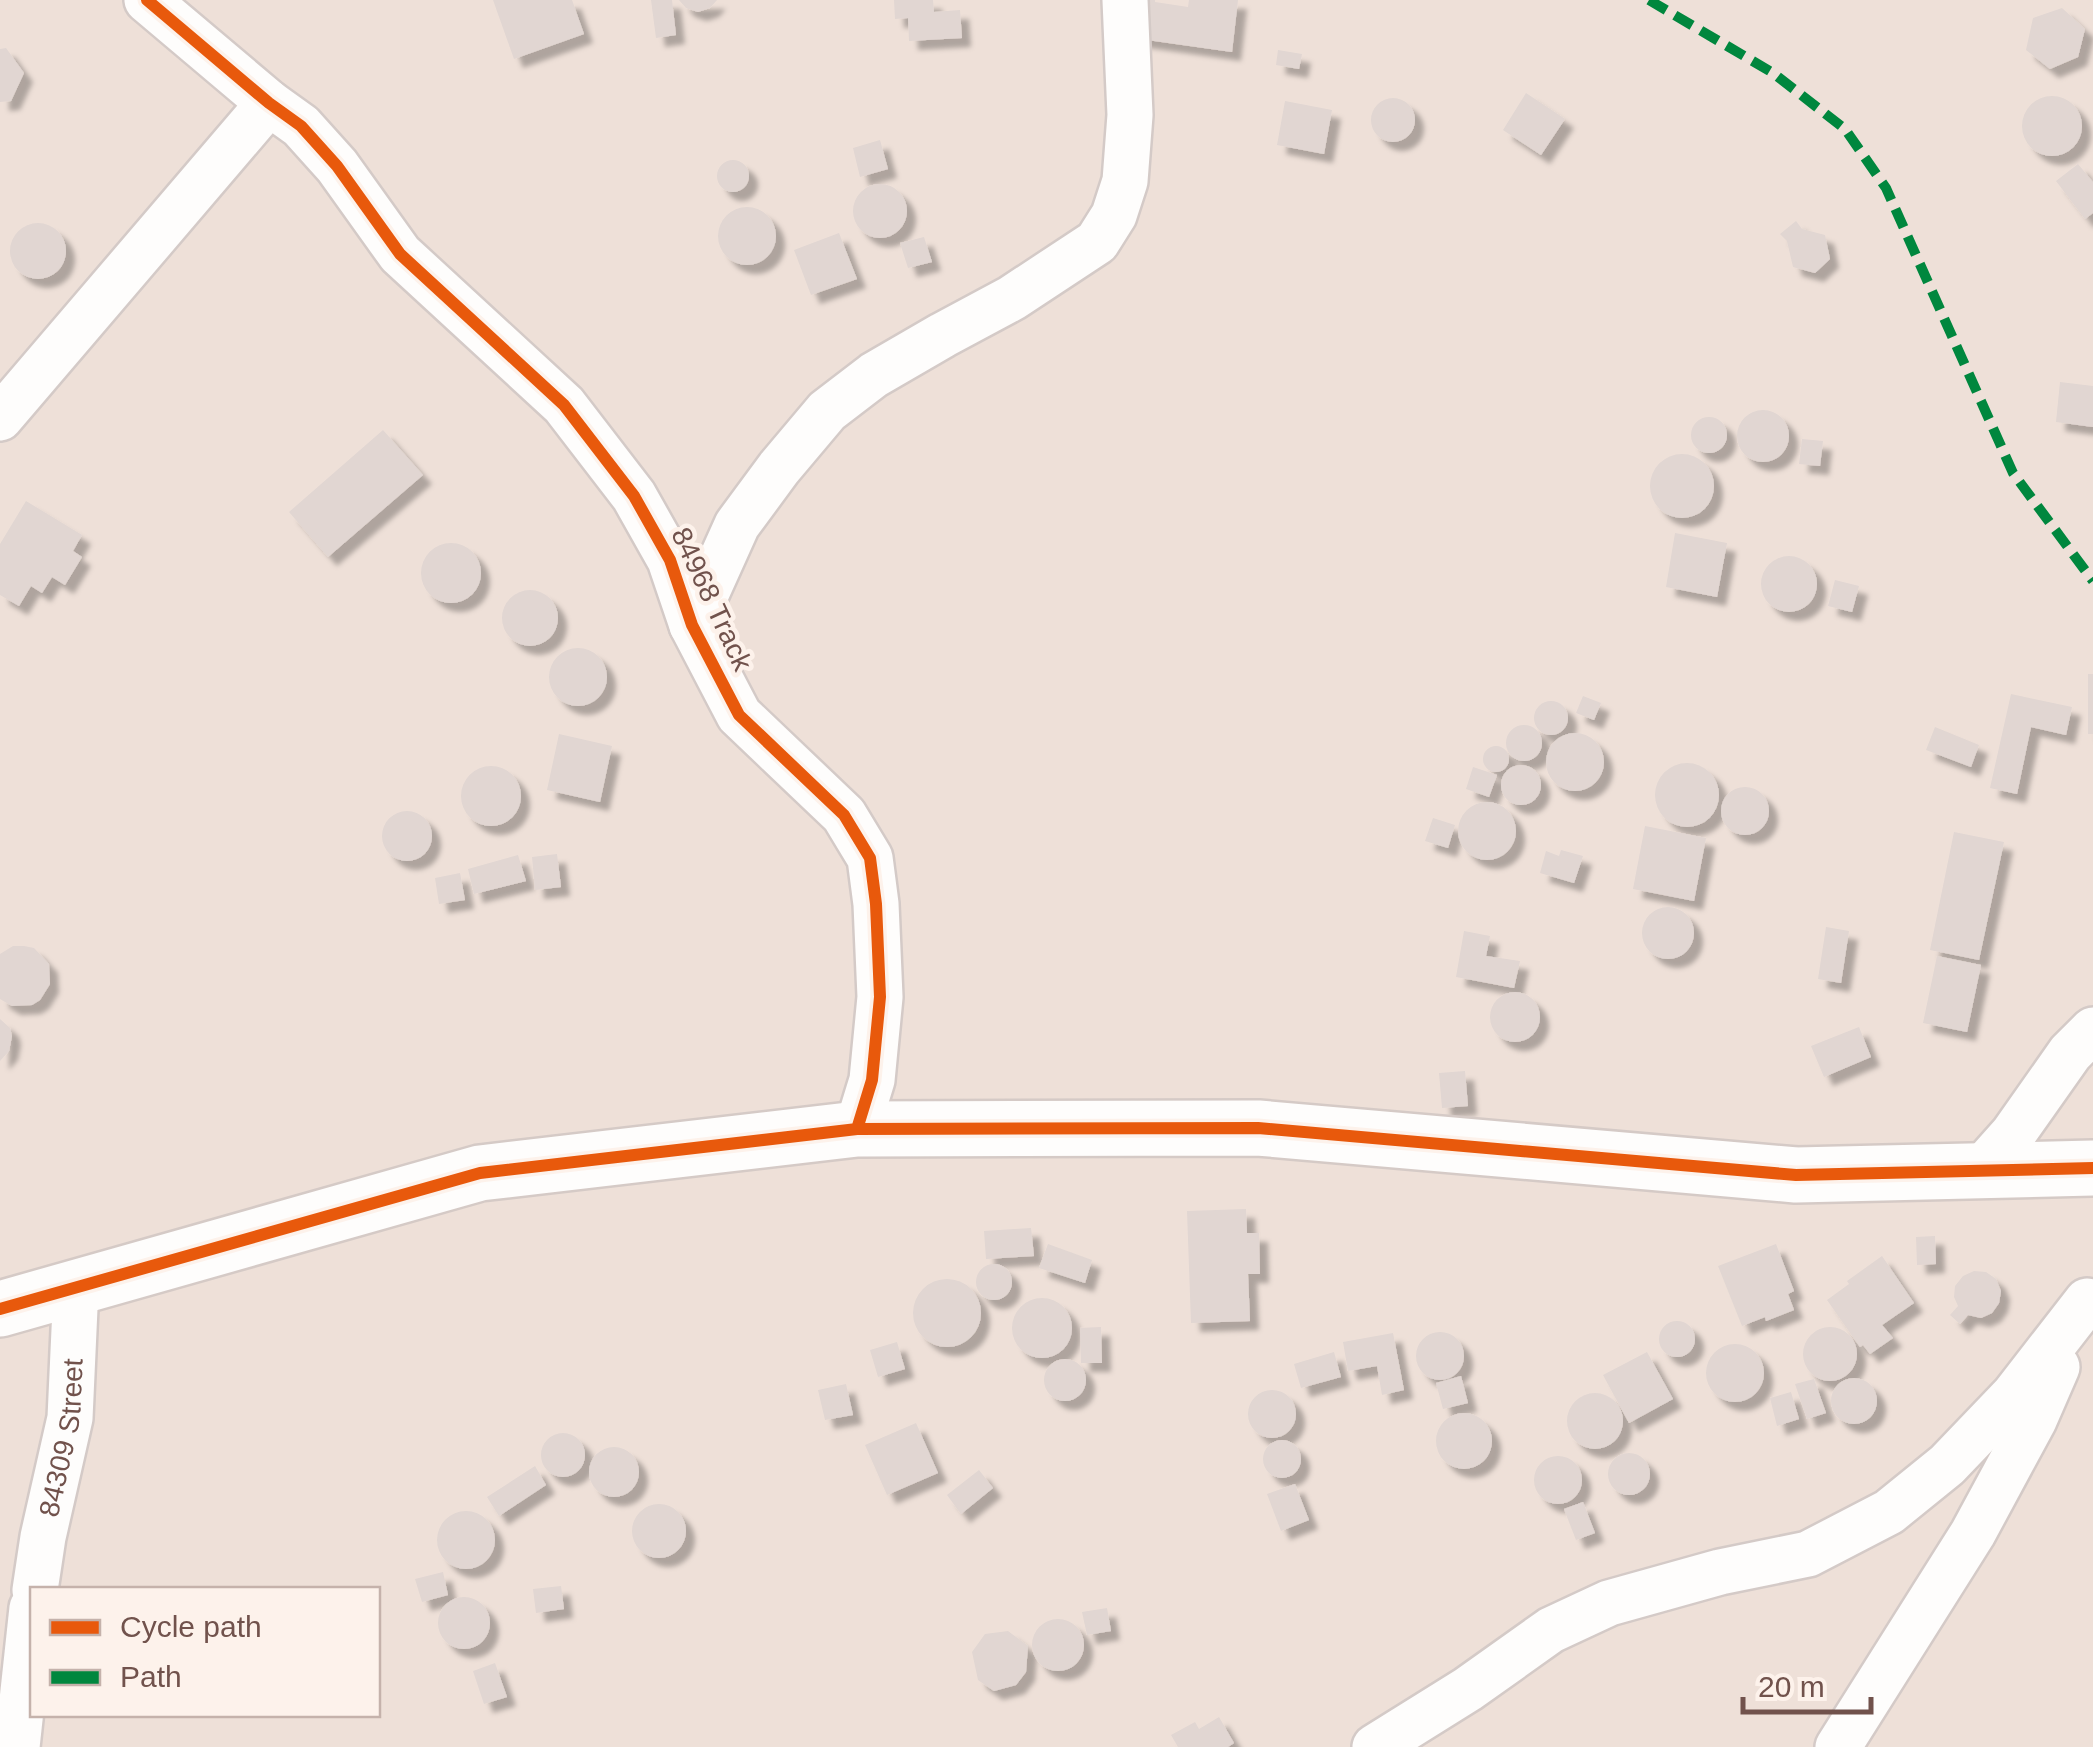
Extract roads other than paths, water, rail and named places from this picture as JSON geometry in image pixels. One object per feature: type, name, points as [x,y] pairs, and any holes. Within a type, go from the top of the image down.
[{"type":"street","name":"84968 Track","points":[[147,0],[300,126],[337,166],[400,254],[564,405],[634,496],[670,560],[692,626],[739,715],[844,816],[870,858],[880,998],[872,1080],[857,1128]]},
{"type":"street","points":[[692,626],[738,525],[827,411],[874,375],[1012,298],[1096,242],[1114,216],[1125,181],[1130,115],[1125,0]]},
{"type":"street","points":[[0,418],[269,102]]},
{"type":"street","points":[[1980,1171],[2013,1134],[2070,1053],[2093,1030]]},
{"type":"street","points":[[0,1309],[480,1172],[857,1128],[1258,1128],[1796,1175],[2093,1168]]},
{"type":"street","name":"84309 Street","points":[[35,1587],[70,1418],[76,1286]]},
{"type":"street","points":[[1376,1747],[1551,1630],[1609,1603],[1720,1572],[1808,1554],[1888,1512],[1947,1466],[2014,1395],[2090,1289]]},
{"type":"street","points":[[1838,1747],[1973,1533],[2034,1420],[2090,1289]]},
{"type":"street","points":[[17,1747],[30,1627]]}]
